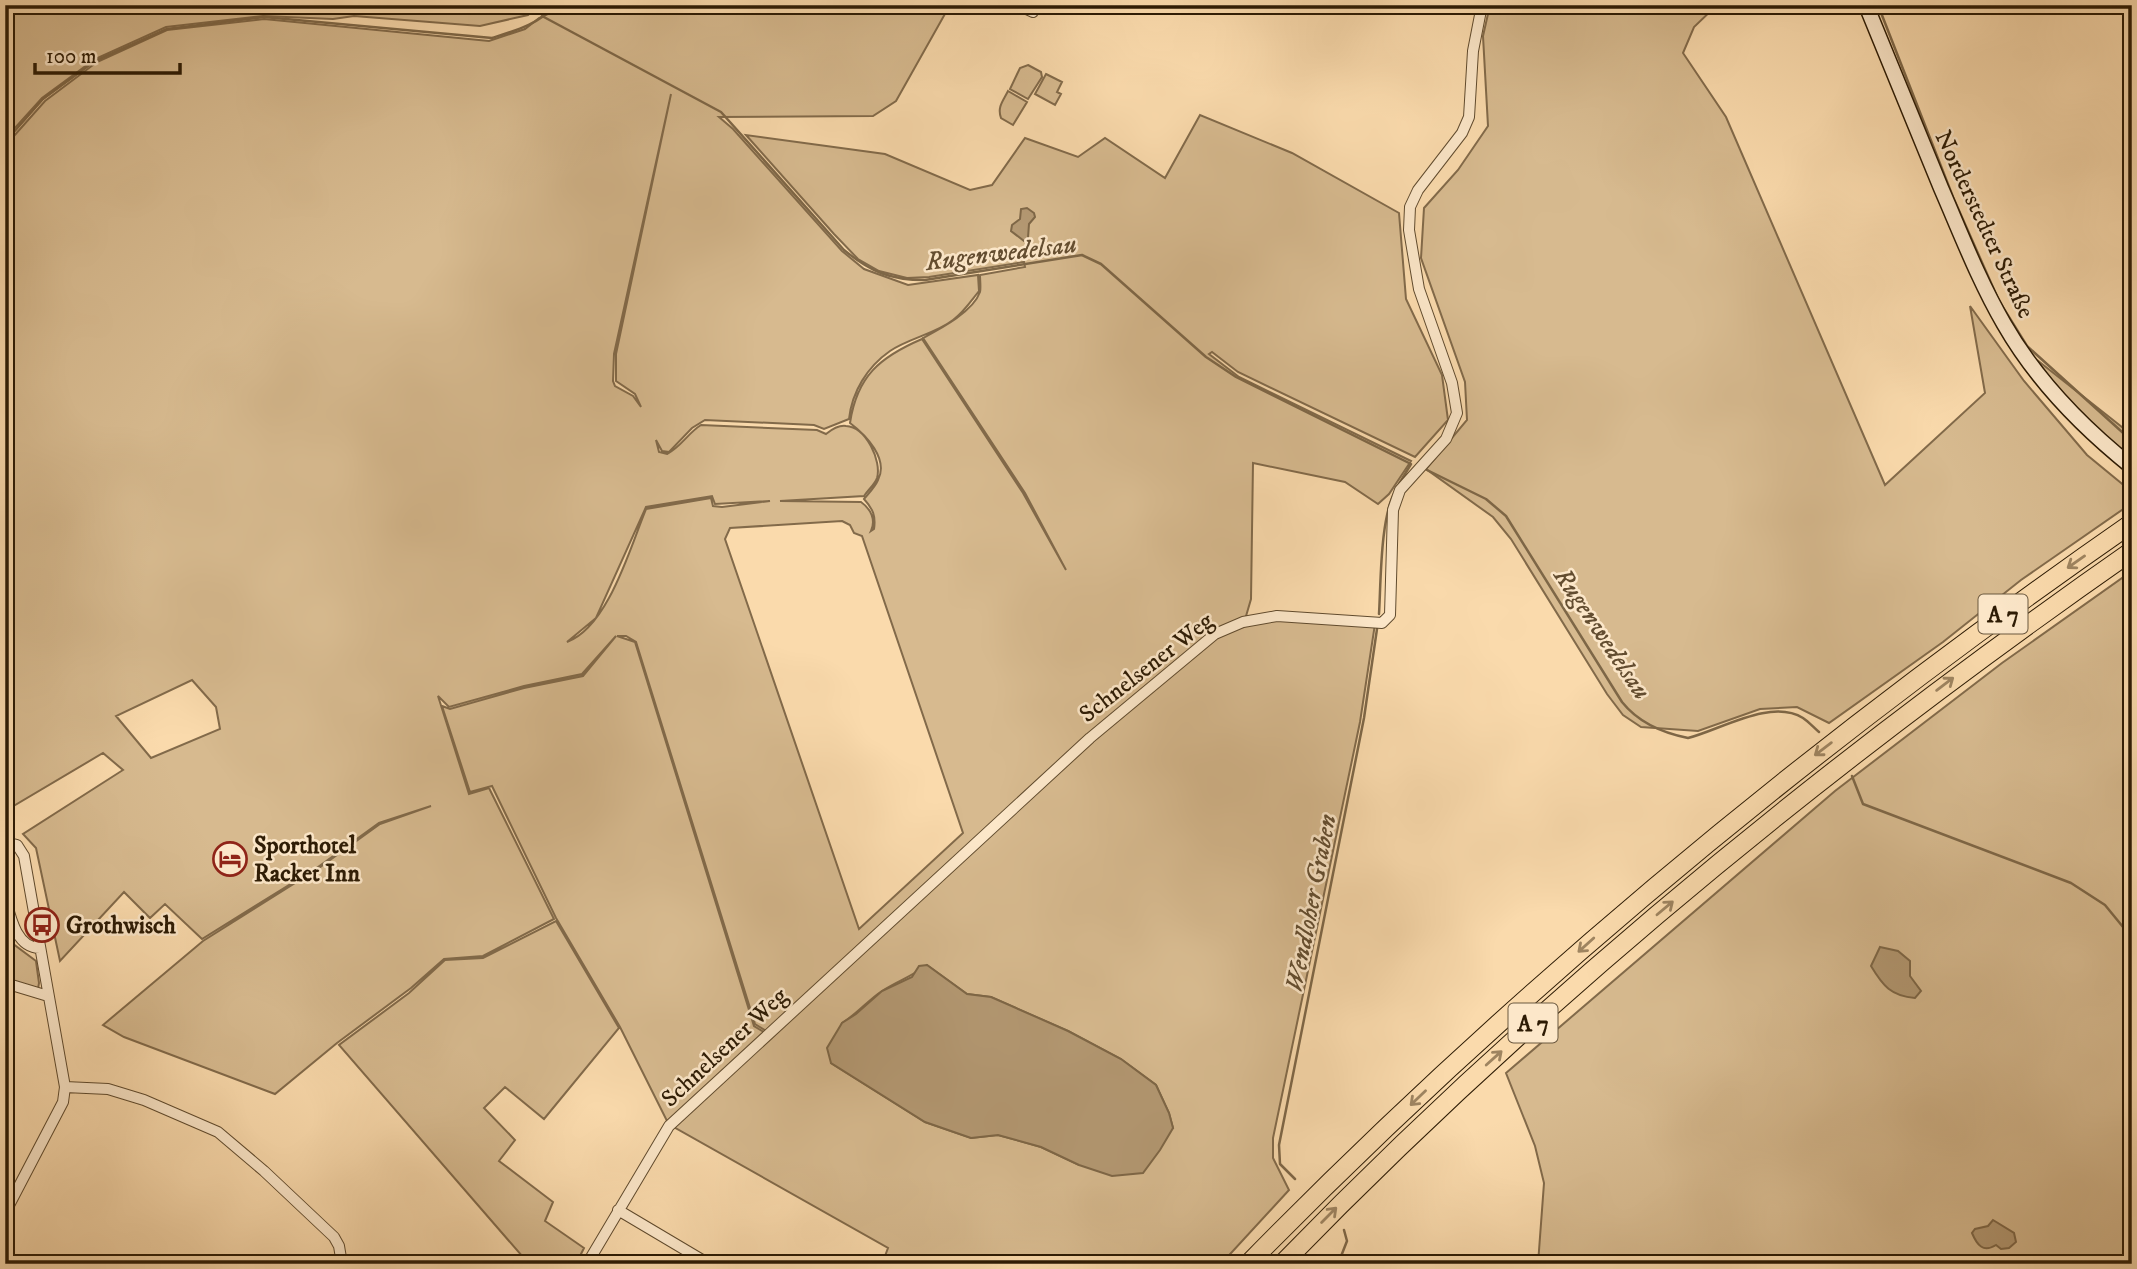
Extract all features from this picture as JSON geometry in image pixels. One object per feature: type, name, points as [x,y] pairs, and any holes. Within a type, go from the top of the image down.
[{"type":"highway","name":"A 7","points":[[1248,1264],[1448,1069],[1686,859],[1905,686],[2132,523]]},
{"type":"highway","name":"A 7","points":[[1282,1264],[1401,1144],[1680,895],[1799,797],[1940,688],[2132,551]]},
{"type":"main road","name":"Norderstedter Straße","points":[[1866,5],[1955,220],[2005,325],[2060,400],[2083,425],[2132,467]]},
{"type":"street","points":[[1018,5],[1033,12]]},
{"type":"street","name":"Schnelsener Weg","points":[[618,1210],[668,1126],[1090,738],[1215,634],[1243,622],[1277,616],[1382,623],[1390,615],[1393,510],[1400,490],[1446,439],[1457,413],[1452,383],[1419,289],[1409,230],[1410,207],[1418,190],[1462,133],[1469,117],[1472,51],[1482,5]]},
{"type":"street","points":[[5,842],[17,845],[23,852],[65,1087],[63,1102],[5,1213]]},
{"type":"street","points":[[5,897],[19,937],[28,946],[40,948]]},
{"type":"street","points":[[5,983],[48,996]]},
{"type":"street","points":[[65,1087],[108,1089],[144,1100],[218,1132],[334,1237],[339,1246],[342,1264]]},
{"type":"street","points":[[587,1264],[618,1210],[709,1264]]},
{"type":"shaded area","points":[[5,5],[538,5],[528,15],[480,26],[354,16],[333,19],[263,16],[166,27],[95,59],[42,98],[5,139]]},
{"type":"shaded area","points":[[562,5],[950,5],[896,101],[873,116],[719,117],[733,129],[842,251],[864,269],[908,285],[978,275],[979,291],[953,320],[882,357],[868,372],[857,390],[849,419],[824,429],[814,425],[705,420],[692,428],[669,452],[662,451],[656,440],[659,452],[667,454],[701,425],[817,430],[826,434],[841,426],[853,428],[866,438],[877,463],[877,478],[864,496],[780,501],[861,502],[872,515],[871,531],[874,529],[874,516],[864,499],[878,480],[881,464],[869,441],[863,434],[850,423],[853,407],[858,393],[873,370],[894,353],[922,339],[1023,493],[1066,570],[1025,493],[923,338],[955,319],[971,306],[980,292],[980,275],[1025,267],[1024,262],[929,277],[907,278],[879,271],[858,259],[746,135],[885,154],[970,190],[992,185],[1025,138],[1078,157],[1105,138],[1165,178],[1200,115],[1292,153],[1399,213],[1406,299],[1442,375],[1448,420],[1415,457],[1238,372],[1212,352],[1209,354],[1239,377],[1411,461],[1389,494],[1378,504],[1345,482],[1253,463],[1251,599],[1244,623],[1277,618],[1375,624],[1360,722],[1273,1138],[1273,1158],[1289,1190],[1221,1264],[882,1264],[888,1248],[672,1126],[771,1034],[755,1024],[636,642],[626,636],[617,636],[635,642],[754,1026],[767,1034],[668,1123],[620,1027],[556,918],[492,786],[470,792],[442,706],[450,709],[524,688],[583,676],[616,636],[582,674],[524,686],[449,707],[438,696],[469,794],[489,788],[554,919],[483,956],[444,959],[275,1094],[124,1037],[103,1025],[203,941],[319,868],[380,824],[431,806],[379,823],[318,867],[202,939],[165,904],[150,918],[124,892],[60,961],[36,848],[23,834],[123,770],[103,753],[5,811],[5,146],[45,101],[97,62],[167,30],[264,19],[489,41],[525,29]],"holes":[[[671,94],[616,354],[616,381],[635,394],[641,407],[633,396],[615,386],[614,354]],[[712,496],[715,504],[770,501],[722,507],[713,506],[711,498],[646,509],[616,584],[597,616],[646,507]],[[842,521],[850,525],[854,533],[862,536],[963,833],[859,929],[725,539],[730,528]],[[595,619],[582,634],[567,642]],[[192,680],[216,707],[220,729],[151,758],[116,716]],[[927,965],[967,994],[991,997],[1068,1031],[1121,1059],[1156,1085],[1173,1128],[1079,1165],[1041,1147],[998,1135],[971,1138],[925,1122],[831,1063],[842,1023],[882,991]]]},
{"type":"shaded area","points":[[1490,5],[1717,5],[1694,27],[1683,53],[1726,117],[1885,485],[1985,393],[1970,306],[2024,381],[2087,455],[2132,492],[2132,503],[2021,580],[1943,642],[1829,723],[1797,707],[1760,709],[1698,731],[1641,727],[1623,715],[1607,694],[1511,539],[1493,517],[1426,469],[1467,420],[1465,382],[1421,258],[1424,208],[1458,170],[1488,126],[1483,36]]},
{"type":"shaded area","points":[[1028,65],[1041,72],[1042,77],[1028,99],[1010,89],[1020,68]]},
{"type":"shaded area","points":[[1046,74],[1062,82],[1057,92],[1061,94],[1055,105],[1035,94]]},
{"type":"shaded area","points":[[1008,91],[1027,102],[1013,125],[1001,118],[1000,114],[1001,104]]},
{"type":"shaded area","points":[[1027,208],[1035,217],[1029,224],[1028,238],[1024,241],[1011,231],[1012,225],[1020,219],[1021,209]]},
{"type":"shaded area","points":[[2037,360],[2132,435],[2132,460],[2064,398]]},
{"type":"shaded area","points":[[2132,571],[2132,1264],[1538,1264],[1544,1183],[1535,1146],[1506,1073],[1835,791],[2002,663]]},
{"type":"shaded area","points":[[556,921],[619,1028],[544,1119],[505,1087],[484,1108],[515,1140],[499,1161],[553,1202],[545,1221],[584,1248],[576,1264],[529,1264],[339,1045],[409,993],[445,960],[483,958]]},
{"type":"shaded area","points":[[5,926],[12,943],[36,961],[38,989],[5,979]]},
{"type":"shaded area","points":[[1880,947],[1898,951],[1910,961],[1910,976],[1921,991],[1915,998],[1894,992],[1875,973],[1871,966]]},
{"type":"shaded area","points":[[927,965],[967,994],[991,997],[1068,1031],[1121,1059],[1156,1085],[1173,1128],[1143,1173],[1112,1176],[1079,1165],[1041,1147],[998,1135],[971,1138],[925,1122],[831,1063],[827,1048],[842,1023],[882,991],[912,977],[919,966]]},
{"type":"shaded area","points":[[1993,1220],[2014,1233],[2016,1242],[2009,1248],[2001,1249],[1996,1245],[1984,1248],[1976,1241],[1972,1233],[1975,1229],[1988,1226]]},
{"type":"waterway","points":[[5,142],[43,99],[95,61],[167,29],[264,17],[492,38],[534,22],[555,5]]},
{"type":"waterway","points":[[1878,5],[1953,197],[1999,301],[2027,346],[2132,441]]},
{"type":"waterway","name":"Rugenwedelsau","points":[[542,16],[721,112],[844,250],[872,269],[891,276],[925,280],[1082,255],[1101,264],[1206,357],[1236,377],[1411,464],[1399,484]]},
{"type":"waterway","name":"Rugenwedelsau","points":[[1427,470],[1486,499],[1506,516],[1622,702],[1643,721],[1660,730],[1688,738],[1761,713],[1776,712],[1803,718],[1819,732]]},
{"type":"waterway","name":"Wendloher Graben","points":[[1379,614],[1384,532],[1396,490]]},
{"type":"waterway","name":"Wendloher Graben","points":[[1295,1179],[1280,1164],[1279,1145],[1364,718],[1377,629]]},
{"type":"waterway","name":"Rugenwedelsau","points":[[1852,776],[1863,804],[2071,883],[2105,905],[2132,938]]},
{"type":"waterway","name":"Wendloher Graben","points":[[1338,1264],[1347,1241],[1344,1230]]},
{"type":"place","name":"Sporthotel Racket Inn","points":[[230,859]]},
{"type":"place","name":"Grothwisch","points":[[42,925]]}]
